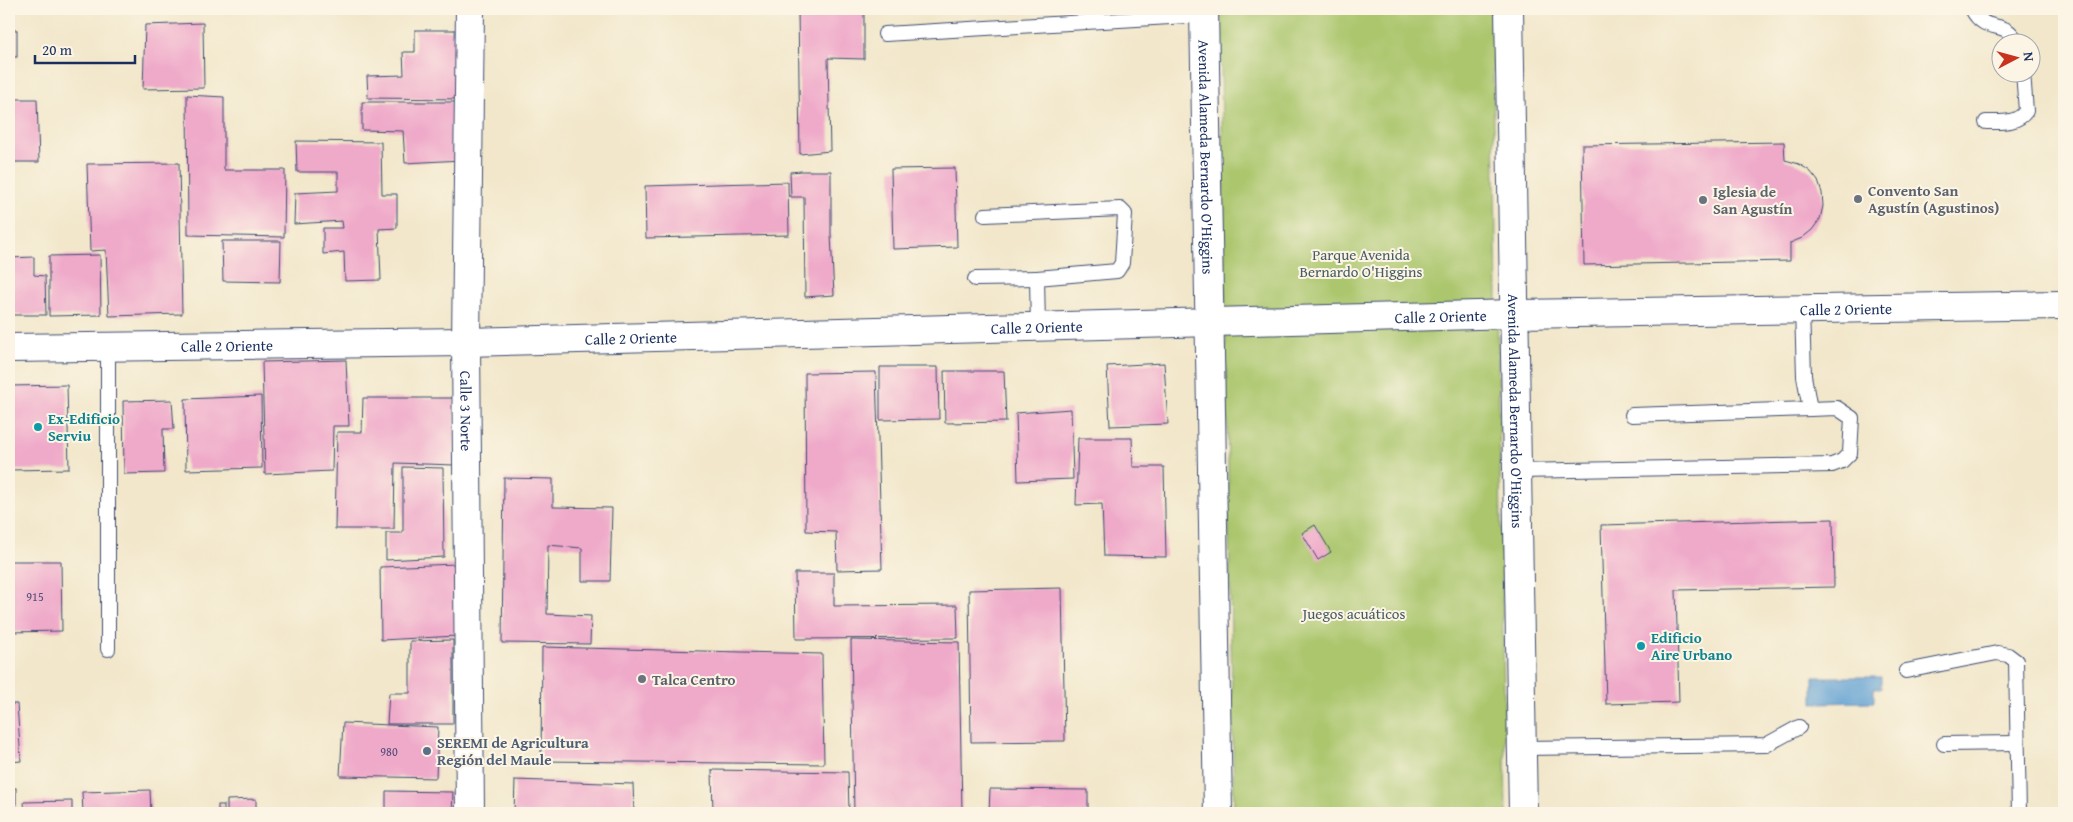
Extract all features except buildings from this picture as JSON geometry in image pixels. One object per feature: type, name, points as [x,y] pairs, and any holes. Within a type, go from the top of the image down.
[{"type":"street","name":"Calle 3 Norte","points":[[470,9],[466,342],[470,813]]},
{"type":"street","name":"Avenida Alameda Bernardo O'Higgins","points":[[1509,9],[1523,813]]},
{"type":"street","name":"Avenida Alameda Bernardo O'Higgins","points":[[1204,12],[1218,813]]},
{"type":"street","name":"Calle 2 Oriente","points":[[9,348],[466,342],[1514,314],[2064,305]]},
{"type":"lane","points":[[1972,9],[1978,19],[1986,25],[1997,26],[2009,32]]},
{"type":"lane","points":[[885,34],[1204,12]]},
{"type":"lane","points":[[1986,122],[2011,121],[2022,117],[2026,111],[2024,82]]},
{"type":"lane","points":[[975,279],[1037,278],[1117,270],[1122,263],[1125,214],[1120,209],[985,215]]},
{"type":"lane","points":[[1037,278],[1038,328]]},
{"type":"lane","points":[[1802,310],[1804,376],[1810,409]]},
{"type":"lane","points":[[108,347],[108,649]]},
{"type":"lane","points":[[1517,470],[1832,465],[1842,461],[1850,453],[1852,418],[1846,412],[1837,408],[1632,415]]},
{"type":"lane","points":[[1906,671],[1997,652],[2008,655],[2016,661],[2018,813]]},
{"type":"lane","points":[[1522,748],[1766,745],[1799,727]]},
{"type":"lane","points":[[1944,744],[2017,742]]},
{"type":"green space","name":"Parque Avenida Bernardo O'Higgins","points":[[1220,9],[1492,9],[1506,813],[1234,813]]},
{"type":"water","points":[[1813,677],[1881,677],[1881,688],[1874,688],[1874,702],[1813,703]]},
{"type":"place","name":"Convento San Agustín (Agustinos)","points":[[1858,199]]},
{"type":"place","name":"Iglesia de San Agustín","points":[[1703,200]]},
{"type":"place","name":"Ex-Edificio Serviu","points":[[38,427]]},
{"type":"place","name":"Edificio Aire Urbano","points":[[1641,646]]},
{"type":"place","name":"Talca Centro","points":[[642,679]]},
{"type":"place","name":"SEREMI de Agricultura Región del Maule","points":[[427,751]]},
{"type":"park label","name":"Juegos acuáticos","points":[[1354,613]]}]
